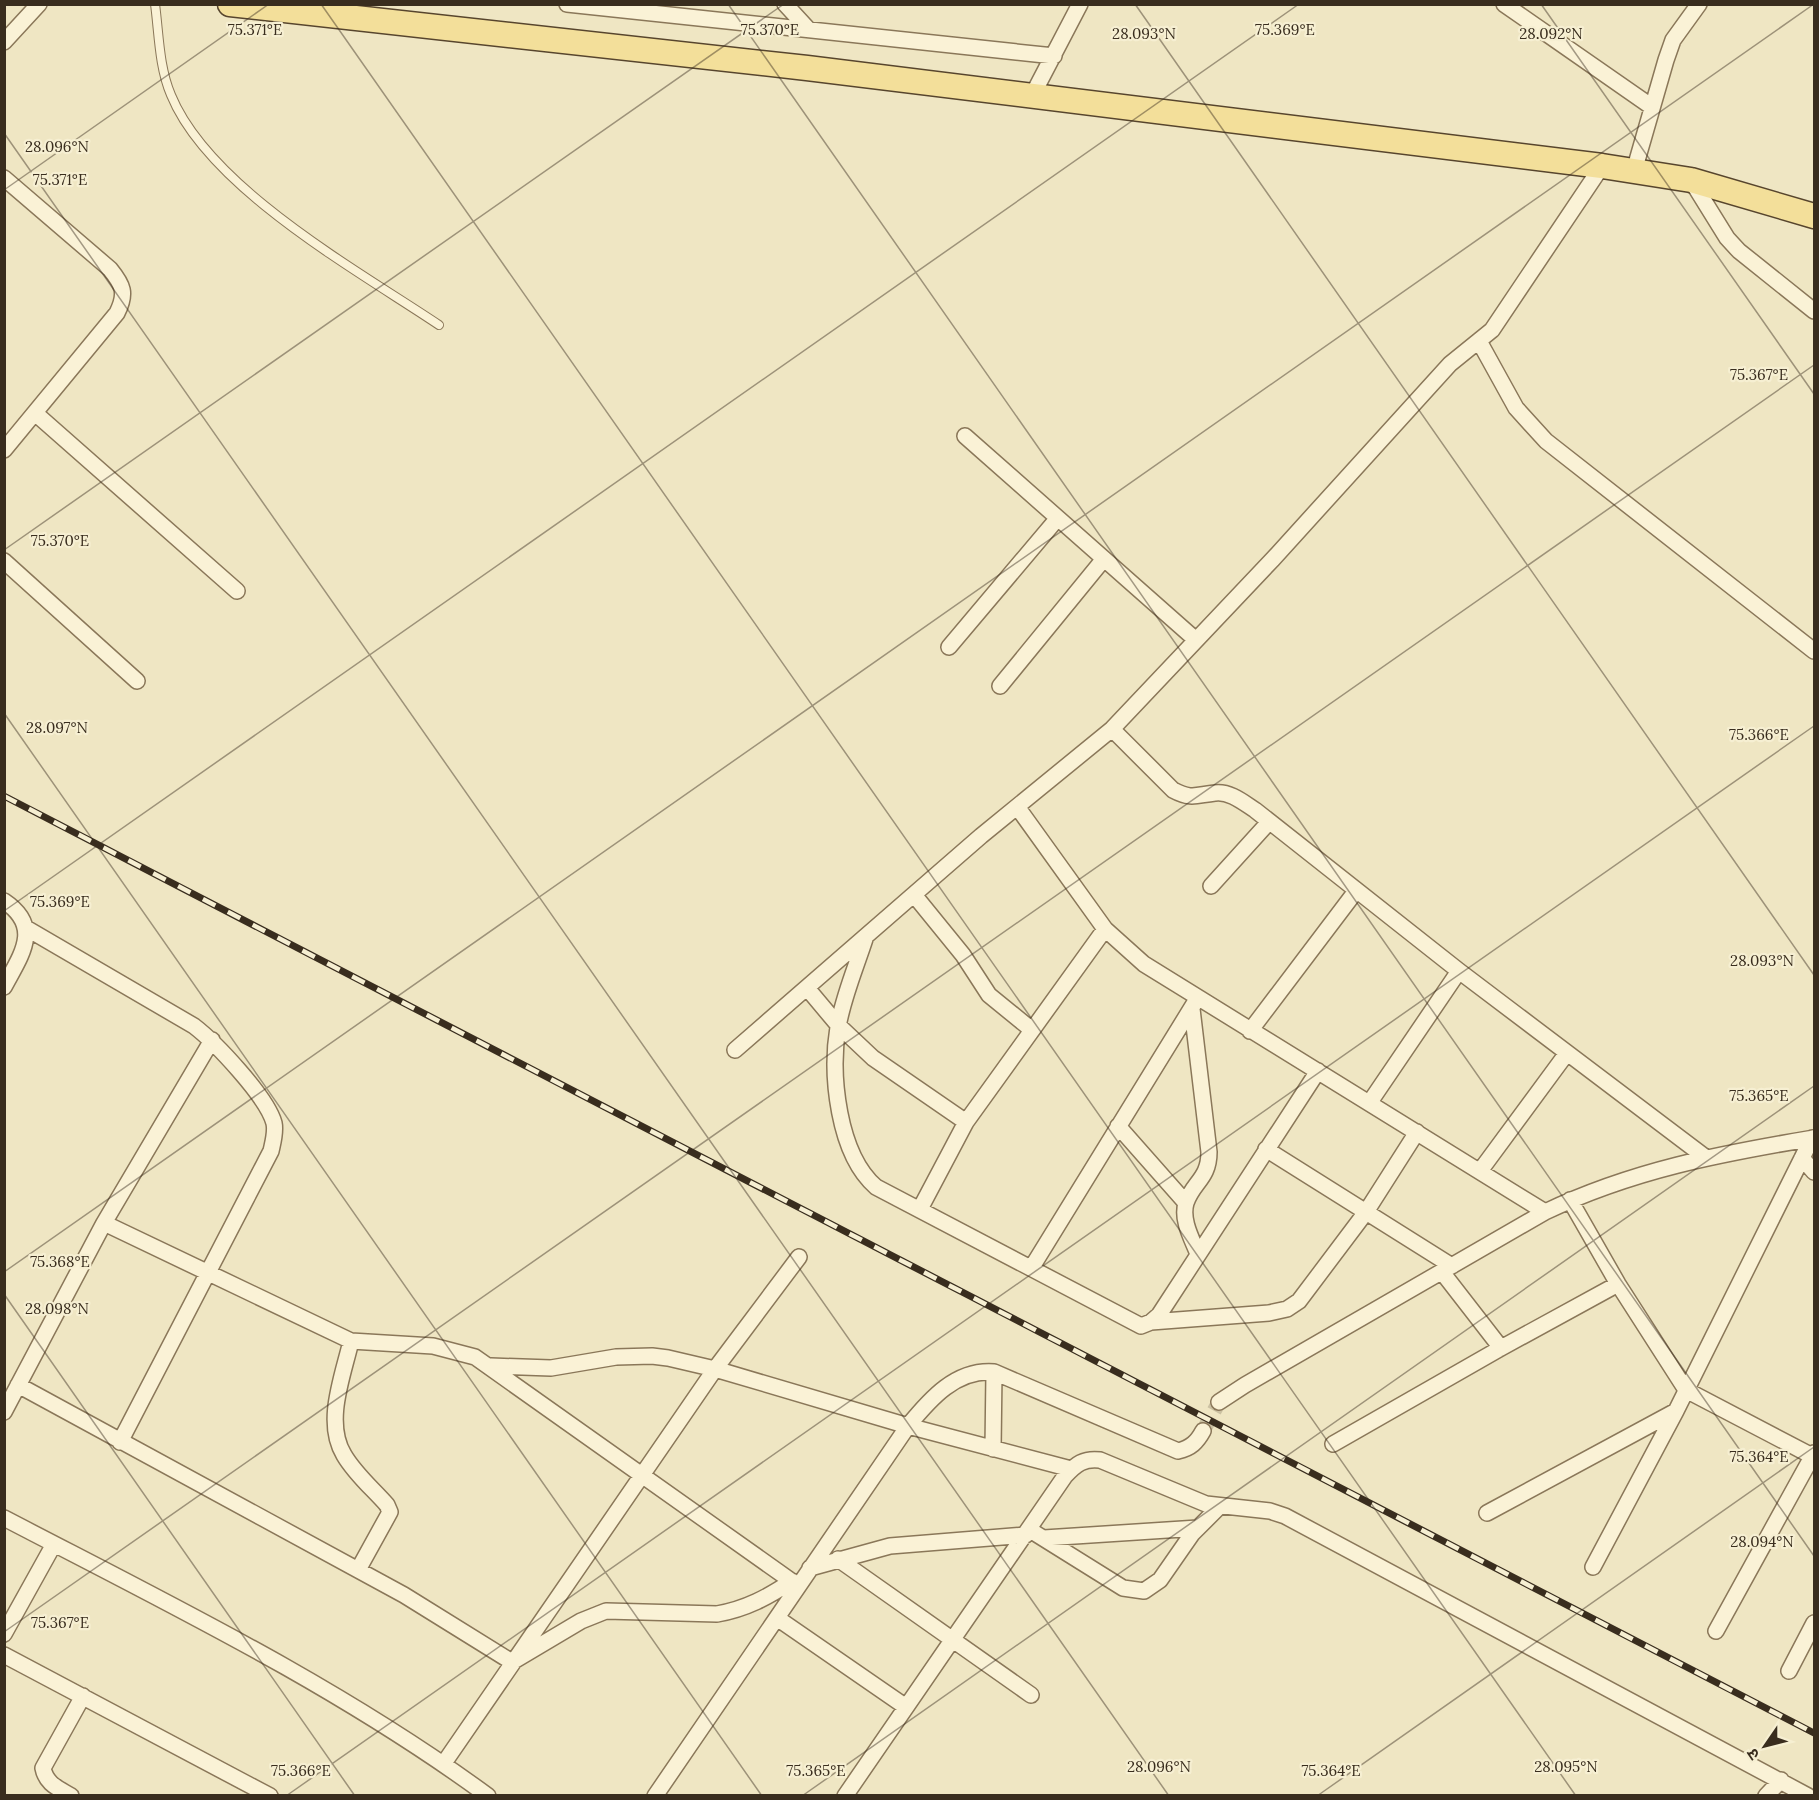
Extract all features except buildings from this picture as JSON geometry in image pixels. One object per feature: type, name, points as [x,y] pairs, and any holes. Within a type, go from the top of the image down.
[{"type":"main road","points":[[230,4],[784,65],[1602,166],[1691,180],[1815,216]]},
{"type":"street","points":[[4,42],[39,4]]},
{"type":"street","points":[[567,4],[1054,56]]},
{"type":"street","points":[[1032,96],[1080,4]]},
{"type":"street","points":[[1504,4],[1652,107]]},
{"type":"street","points":[[1634,171],[1674,40],[1699,4]]},
{"type":"street","points":[[786,5],[809,30]]},
{"type":"street","points":[[735,1050],[981,837],[1112,729],[1197,640],[1450,364],[1479,341],[1503,317],[1602,166]]},
{"type":"street","points":[[4,178],[110,269],[122,284],[124,298],[117,313],[4,450]]},
{"type":"street","points":[[1691,180],[1727,238],[1739,251],[1815,311]]},
{"type":"street","points":[[1479,341],[1516,408],[1546,441],[1815,651]]},
{"type":"street","points":[[35,413],[237,591]]},
{"type":"street","points":[[965,436],[1103,560],[1197,640]]},
{"type":"street","points":[[949,646],[1057,519]]},
{"type":"street","points":[[1000,687],[1103,560]]},
{"type":"street","points":[[4,561],[137,681]]},
{"type":"street","points":[[1112,729],[1173,790],[1186,796],[1228,794],[1269,822],[1459,971],[1705,1157]]},
{"type":"street","points":[[1018,808],[1105,929],[1194,1004],[1250,1030],[1545,1212]]},
{"type":"street","points":[[1211,886],[1269,822]]},
{"type":"street","points":[[1250,1030],[1356,891]]},
{"type":"street","points":[[915,896],[963,955],[989,995],[1032,1030]]},
{"type":"street","points":[[4,902],[20,914],[26,928],[22,952],[4,987]]},
{"type":"street","points":[[26,928],[194,1026],[212,1040],[266,1107],[274,1123],[271,1150],[209,1274],[120,1442]]},
{"type":"street","points":[[920,1209],[966,1122],[1105,929]]},
{"type":"street","points":[[866,938],[838,1025],[835,1072],[850,1154],[858,1170],[876,1188],[1032,1267],[1141,1326],[1151,1322],[1269,1313],[1287,1309],[1299,1301],[1311,1289],[1366,1212],[1417,1132]]},
{"type":"street","points":[[1370,1102],[1459,971]]},
{"type":"street","points":[[807,988],[838,1025],[873,1058],[966,1122]]},
{"type":"street","points":[[1032,1267],[1194,1004]]},
{"type":"street","points":[[1186,1203],[1205,1174],[1209,1161],[1194,1004]]},
{"type":"street","points":[[4,1412],[104,1223],[212,1040]]},
{"type":"street","points":[[1480,1171],[1567,1053]]},
{"type":"street","points":[[1151,1322],[1318,1071]]},
{"type":"street","points":[[1118,1126],[1186,1203],[1188,1227],[1198,1254]]},
{"type":"street","points":[[1219,1402],[1545,1212],[1570,1200],[1678,1163],[1813,1138]]},
{"type":"street","points":[[1593,1567],[1676,1411],[1813,1138]]},
{"type":"street","points":[[1266,1149],[1366,1212],[1447,1269],[1501,1348]]},
{"type":"street","points":[[1802,1158],[1815,1172]]},
{"type":"street","points":[[1570,1200],[1618,1284],[1686,1390],[1814,1455],[1716,1631]]},
{"type":"street","points":[[104,1223],[351,1341],[433,1346],[475,1357],[795,1584]]},
{"type":"street","points":[[444,1763],[715,1369],[799,1257]]},
{"type":"street","points":[[1334,1444],[1618,1284]]},
{"type":"street","points":[[351,1341],[335,1416],[338,1443],[352,1466],[387,1505],[390,1512],[358,1569]]},
{"type":"street","points":[[490,1366],[551,1368],[616,1357],[652,1356],[715,1369],[908,1426],[1071,1469]]},
{"type":"street","points":[[655,1796],[777,1618],[795,1584],[810,1568],[908,1426],[945,1386],[980,1371],[994,1372],[1178,1451],[1188,1449],[1203,1431]]},
{"type":"street","points":[[993,1449],[994,1372]]},
{"type":"street","points":[[18,1385],[358,1569],[512,1662]]},
{"type":"street","points":[[1487,1513],[1676,1411]]},
{"type":"street","points":[[845,1796],[1071,1469],[1088,1458],[1100,1460],[1193,1500],[1220,1507],[1270,1510],[1285,1516],[1808,1796]]},
{"type":"street","points":[[810,1568],[897,1545],[1028,1532],[1044,1538],[1123,1588],[1144,1591],[1160,1580],[1198,1528],[1220,1507]]},
{"type":"street","points":[[4,1518],[325,1689],[444,1763],[488,1796]]},
{"type":"street","points":[[1044,1538],[1198,1528]]},
{"type":"street","points":[[4,1634],[54,1544]]},
{"type":"street","points":[[838,1559],[1031,1695]]},
{"type":"street","points":[[512,1662],[597,1614],[618,1610],[717,1614],[732,1611],[795,1584]]},
{"type":"street","points":[[777,1618],[906,1707]]},
{"type":"street","points":[[1790,1671],[1815,1623]]},
{"type":"street","points":[[4,1655],[270,1796]]},
{"type":"street","points":[[71,1796],[50,1784],[44,1776],[43,1768],[83,1696]]},
{"type":"street","points":[[1766,1796],[1780,1780]]},
{"type":"lane","points":[[155,4],[164,74],[170,94],[181,115],[217,160],[236,181],[282,219],[439,325]]},
{"type":"tunnel","points":[[1203,1431],[1219,1402]]},
{"type":"railway","points":[[4,796],[1814,1733]]}]
